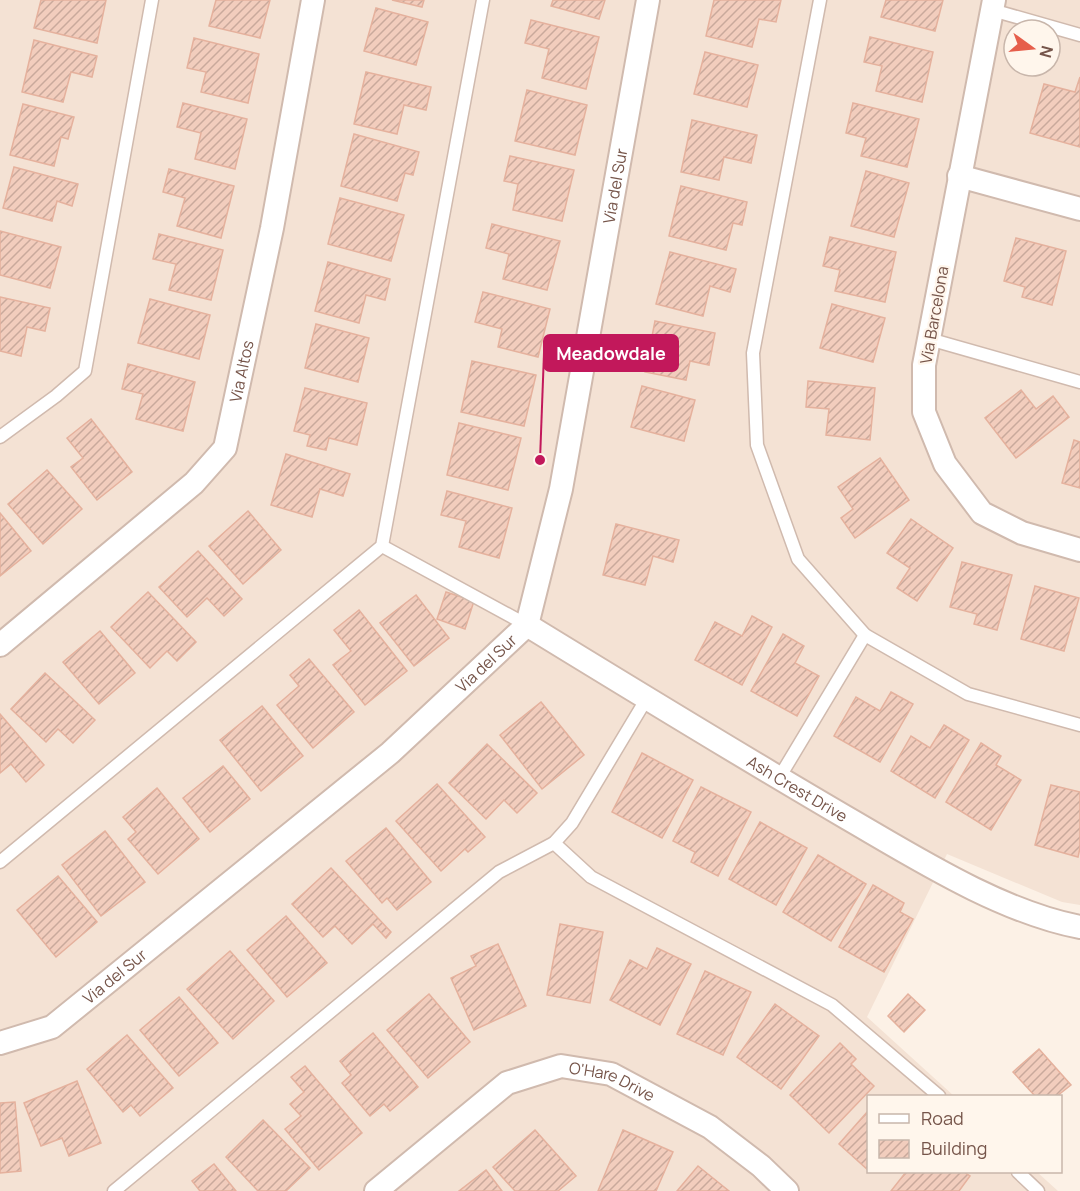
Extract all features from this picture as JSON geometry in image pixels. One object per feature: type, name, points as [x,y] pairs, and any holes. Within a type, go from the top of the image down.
[{"type":"street","name":"Via Altos","points":[[0,645],[194,483],[225,448],[272,228],[313,0]]},
{"type":"street","name":"Via del Sur","points":[[0,1043],[52,1027],[390,753],[527,625],[561,489],[648,0]]},
{"type":"street","name":"Via Barcelona","points":[[993,5],[924,365],[924,412],[945,464],[982,513],[1022,533],[1080,550]]},
{"type":"street","points":[[959,176],[1080,208]]},
{"type":"street","name":"Ash Crest Drive","points":[[527,625],[946,876],[1054,922],[1080,927]]},
{"type":"street","name":"O'Hare Drive","points":[[376,1191],[507,1083],[561,1066],[611,1074],[710,1127],[761,1166],[786,1191]]},
{"type":"lane","points":[[0,437],[56,396],[85,371],[152,0]]},
{"type":"lane","points":[[0,862],[382,546],[483,0]]},
{"type":"lane","points":[[820,0],[753,353],[757,446],[798,559],[865,635],[968,694],[1080,725]]},
{"type":"lane","points":[[993,5],[1080,35]]},
{"type":"lane","points":[[929,339],[1080,382]]},
{"type":"lane","points":[[382,546],[527,625]]},
{"type":"lane","points":[[779,778],[865,635]]},
{"type":"lane","points":[[114,1191],[499,872],[554,843],[573,823],[647,698]]},
{"type":"lane","points":[[554,843],[591,877],[832,1005],[938,1095]]},
{"type":"lane","points":[[1019,1173],[1038,1191]]},
{"type":"shaded area","points":[[0,0],[1080,0],[1080,905],[1062,902],[947,854],[867,1017],[953,1095],[867,1095],[867,1173],[1038,1173],[1058,1191],[0,1191]]},
{"type":"building","points":[[41,0],[106,0],[97,43],[34,28]]},
{"type":"building","points":[[216,0],[270,0],[260,38],[209,26]]},
{"type":"building","points":[[392,0],[424,0],[422,7]]},
{"type":"building","points":[[553,0],[605,0],[599,19],[551,6]]},
{"type":"building","points":[[714,0],[781,0],[776,22],[759,19],[752,47],[706,36]]},
{"type":"building","points":[[886,0],[943,0],[935,31],[881,17]]},
{"type":"building","points":[[376,8],[428,22],[416,65],[364,51]]},
{"type":"building","points":[[531,20],[599,37],[586,89],[542,78],[549,49],[525,43]]},
{"type":"building","points":[[870,37],[933,52],[922,102],[876,91],[882,66],[864,62]]},
{"type":"building","points":[[194,38],[259,54],[248,103],[201,92],[206,72],[187,68]]},
{"type":"building","points":[[34,40],[97,56],[92,77],[71,72],[63,102],[22,92]]},
{"type":"building","points":[[705,52],[758,65],[747,107],[694,94]]},
{"type":"building","points":[[366,72],[431,87],[426,110],[404,105],[397,134],[354,124]]},
{"type":"building","points":[[1080,77],[1080,147],[1030,133],[1044,84],[1075,92]]},
{"type":"building","points":[[527,90],[587,105],[575,155],[515,141]]},
{"type":"building","points":[[183,103],[247,119],[235,169],[195,159],[201,133],[177,127]]},
{"type":"building","points":[[853,103],[919,119],[907,167],[861,156],[866,138],[846,133]]},
{"type":"building","points":[[23,104],[74,117],[68,139],[61,137],[54,166],[10,155]]},
{"type":"building","points":[[692,120],[757,135],[751,163],[724,157],[719,180],[681,172]]},
{"type":"building","points":[[354,134],[419,152],[413,175],[405,173],[397,201],[341,186]]},
{"type":"building","points":[[510,156],[574,170],[562,221],[513,210],[518,184],[504,181]]},
{"type":"building","points":[[14,167],[78,184],[72,206],[57,201],[52,221],[3,208]]},
{"type":"building","points":[[169,169],[234,186],[221,238],[177,226],[185,198],[163,192]]},
{"type":"building","points":[[866,171],[909,183],[894,237],[851,226]]},
{"type":"building","points":[[681,186],[747,202],[742,225],[733,223],[726,250],[669,236]]},
{"type":"building","points":[[340,198],[404,215],[391,261],[328,244]]},
{"type":"building","points":[[492,224],[560,241],[547,290],[503,279],[509,254],[486,248]]},
{"type":"building","points":[[0,231],[61,247],[50,288],[0,275]]},
{"type":"building","points":[[159,234],[223,250],[211,300],[169,290],[176,264],[153,259]]},
{"type":"building","points":[[830,237],[896,252],[885,302],[835,291],[840,270],[823,266]]},
{"type":"building","points":[[1016,238],[1066,251],[1052,305],[1022,297],[1025,287],[1004,281]]},
{"type":"building","points":[[670,252],[736,269],[730,292],[710,286],[703,316],[656,304]]},
{"type":"building","points":[[328,262],[390,279],[385,300],[366,295],[359,323],[315,311]]},
{"type":"building","points":[[483,292],[550,309],[538,357],[498,347],[502,329],[475,322]]},
{"type":"building","points":[[0,297],[50,308],[45,331],[27,327],[21,356],[0,351]]},
{"type":"building","points":[[150,299],[210,315],[199,359],[138,343]]},
{"type":"building","points":[[832,304],[885,318],[873,362],[820,348]]},
{"type":"building","points":[[655,321],[715,333],[709,365],[690,361],[686,380],[645,372]]},
{"type":"building","points":[[316,324],[369,338],[358,382],[305,368]]},
{"type":"building","points":[[472,361],[536,375],[524,426],[461,412]]},
{"type":"building","points":[[128,364],[195,382],[183,431],[136,419],[143,394],[122,389]]},
{"type":"building","points":[[808,381],[875,388],[870,440],[826,435],[829,409],[806,407]]},
{"type":"building","points":[[642,386],[695,400],[684,441],[631,427]]},
{"type":"building","points":[[305,388],[367,403],[357,445],[329,438],[326,450],[307,446],[310,435],[294,431]]},
{"type":"building","points":[[1021,390],[1036,409],[1053,396],[1069,417],[1016,458],[985,418]]},
{"type":"building","points":[[91,419],[132,472],[97,500],[71,467],[83,458],[67,438]]},
{"type":"building","points":[[459,423],[521,438],[508,490],[447,475]]},
{"type":"building","points":[[1074,440],[1080,442],[1080,488],[1062,483]]},
{"type":"building","points":[[286,454],[350,474],[343,496],[320,489],[312,517],[271,505]]},
{"type":"building","points":[[880,458],[909,500],[855,538],[841,518],[853,509],[838,487]]},
{"type":"building","points":[[47,470],[82,509],[43,544],[8,504]]},
{"type":"building","points":[[447,491],[512,508],[499,558],[459,547],[466,521],[441,515]]},
{"type":"building","points":[[248,511],[281,550],[243,584],[209,546]]},
{"type":"building","points":[[0,513],[31,551],[0,576]]},
{"type":"building","points":[[911,519],[953,548],[917,601],[897,588],[910,568],[887,553]]},
{"type":"building","points":[[616,524],[679,540],[673,562],[653,556],[645,585],[603,575]]},
{"type":"building","points":[[198,551],[242,599],[224,616],[207,598],[187,617],[159,587]]},
{"type":"building","points":[[962,562],[1012,575],[997,630],[974,624],[977,614],[950,607]]},
{"type":"building","points":[[1035,586],[1079,598],[1064,651],[1021,639]]},
{"type":"building","points":[[148,592],[196,642],[177,661],[167,651],[150,668],[111,627]]},
{"type":"building","points":[[446,592],[474,601],[465,629],[437,619]]},
{"type":"building","points":[[416,595],[449,638],[414,666],[380,623]]},
{"type":"building","points":[[359,610],[407,671],[365,705],[333,665],[351,651],[334,630]]},
{"type":"building","points":[[752,616],[772,627],[742,685],[695,660],[715,622],[742,636]]},
{"type":"building","points":[[100,631],[135,673],[99,704],[63,662]]},
{"type":"building","points":[[783,634],[804,646],[795,663],[819,676],[797,716],[751,691]]},
{"type":"building","points":[[309,659],[354,712],[313,748],[277,705],[299,686],[290,675]]},
{"type":"building","points":[[45,673],[95,720],[73,743],[58,729],[46,742],[11,709]]},
{"type":"building","points":[[891,692],[913,704],[880,762],[834,736],[856,697],[880,711]]},
{"type":"building","points":[[541,702],[584,755],[542,789],[500,735]]},
{"type":"building","points":[[262,706],[303,756],[261,791],[220,740]]},
{"type":"building","points":[[0,714],[44,765],[26,782],[11,764],[0,773]]},
{"type":"building","points":[[944,725],[969,740],[935,798],[891,771],[911,736],[930,748]]},
{"type":"building","points":[[981,743],[1001,756],[996,765],[1021,780],[991,830],[946,802]]},
{"type":"building","points":[[487,744],[537,793],[517,813],[504,800],[486,819],[449,783]]},
{"type":"building","points":[[642,753],[693,780],[662,838],[612,812]]},
{"type":"building","points":[[223,766],[250,799],[210,832],[183,798]]},
{"type":"building","points":[[437,784],[485,837],[468,852],[465,849],[441,871],[396,821]]},
{"type":"building","points":[[1051,785],[1080,792],[1078,857],[1035,845]]},
{"type":"building","points":[[701,787],[751,812],[718,876],[691,862],[695,852],[673,841]]},
{"type":"building","points":[[157,788],[199,839],[158,874],[128,839],[136,832],[123,817]]},
{"type":"building","points":[[760,822],[807,848],[776,905],[729,879]]},
{"type":"building","points":[[386,828],[431,882],[397,910],[387,898],[382,903],[346,861]]},
{"type":"building","points":[[105,831],[145,882],[101,916],[62,865]]},
{"type":"building","points":[[818,855],[866,884],[831,941],[783,912]]},
{"type":"building","points":[[331,868],[391,932],[386,938],[373,924],[352,944],[335,926],[323,937],[292,904]]},
{"type":"building","points":[[58,876],[97,922],[56,957],[17,910]]},
{"type":"building","points":[[873,885],[904,903],[900,912],[913,919],[884,972],[839,947]]},
{"type":"building","points":[[286,916],[327,963],[287,997],[247,950]]},
{"type":"building","points":[[560,924],[603,932],[590,1003],[547,995]]},
{"type":"building","points":[[498,944],[526,1006],[474,1030],[451,978],[476,966],[471,956]]},
{"type":"building","points":[[657,948],[691,964],[660,1025],[610,1000],[630,960],[647,969]]},
{"type":"building","points":[[230,951],[274,1001],[233,1039],[187,989]]},
{"type":"building","points":[[705,971],[751,992],[723,1055],[677,1034]]},
{"type":"building","points":[[429,994],[470,1042],[428,1078],[387,1030]]},
{"type":"building","points":[[908,994],[925,1010],[904,1032],[888,1016]]},
{"type":"building","points":[[179,997],[218,1043],[179,1076],[140,1030]]},
{"type":"building","points":[[775,1004],[819,1036],[781,1089],[737,1057]]},
{"type":"building","points":[[373,1033],[418,1087],[390,1111],[384,1104],[370,1116],[342,1083],[351,1075],[340,1061]]},
{"type":"building","points":[[127,1035],[173,1088],[140,1116],[131,1105],[123,1112],[87,1069]]},
{"type":"building","points":[[840,1043],[856,1059],[851,1064],[874,1086],[829,1133],[790,1095]]},
{"type":"building","points":[[1039,1049],[1071,1085],[1058,1095],[1034,1095],[1013,1072]]},
{"type":"building","points":[[305,1066],[362,1133],[319,1170],[285,1129],[301,1116],[290,1104],[304,1092],[291,1077]]},
{"type":"building","points":[[77,1081],[101,1143],[69,1156],[62,1138],[41,1146],[24,1103]]},
{"type":"building","points":[[15,1102],[21,1171],[0,1173],[0,1103]]},
{"type":"building","points":[[867,1112],[867,1169],[839,1144]]},
{"type":"building","points":[[263,1120],[310,1168],[286,1191],[258,1191],[226,1157]]},
{"type":"building","points":[[535,1130],[576,1176],[558,1191],[515,1191],[493,1167]]},
{"type":"building","points":[[623,1130],[673,1152],[656,1191],[598,1191]]},
{"type":"building","points":[[214,1164],[236,1191],[200,1191],[192,1181]]},
{"type":"building","points":[[698,1166],[729,1191],[677,1191]]},
{"type":"building","points":[[486,1170],[502,1191],[459,1191]]},
{"type":"building","points":[[905,1173],[966,1173],[970,1176],[959,1191],[891,1191]]},
{"type":"place","name":"Meadowdale","points":[[540,460]]}]
